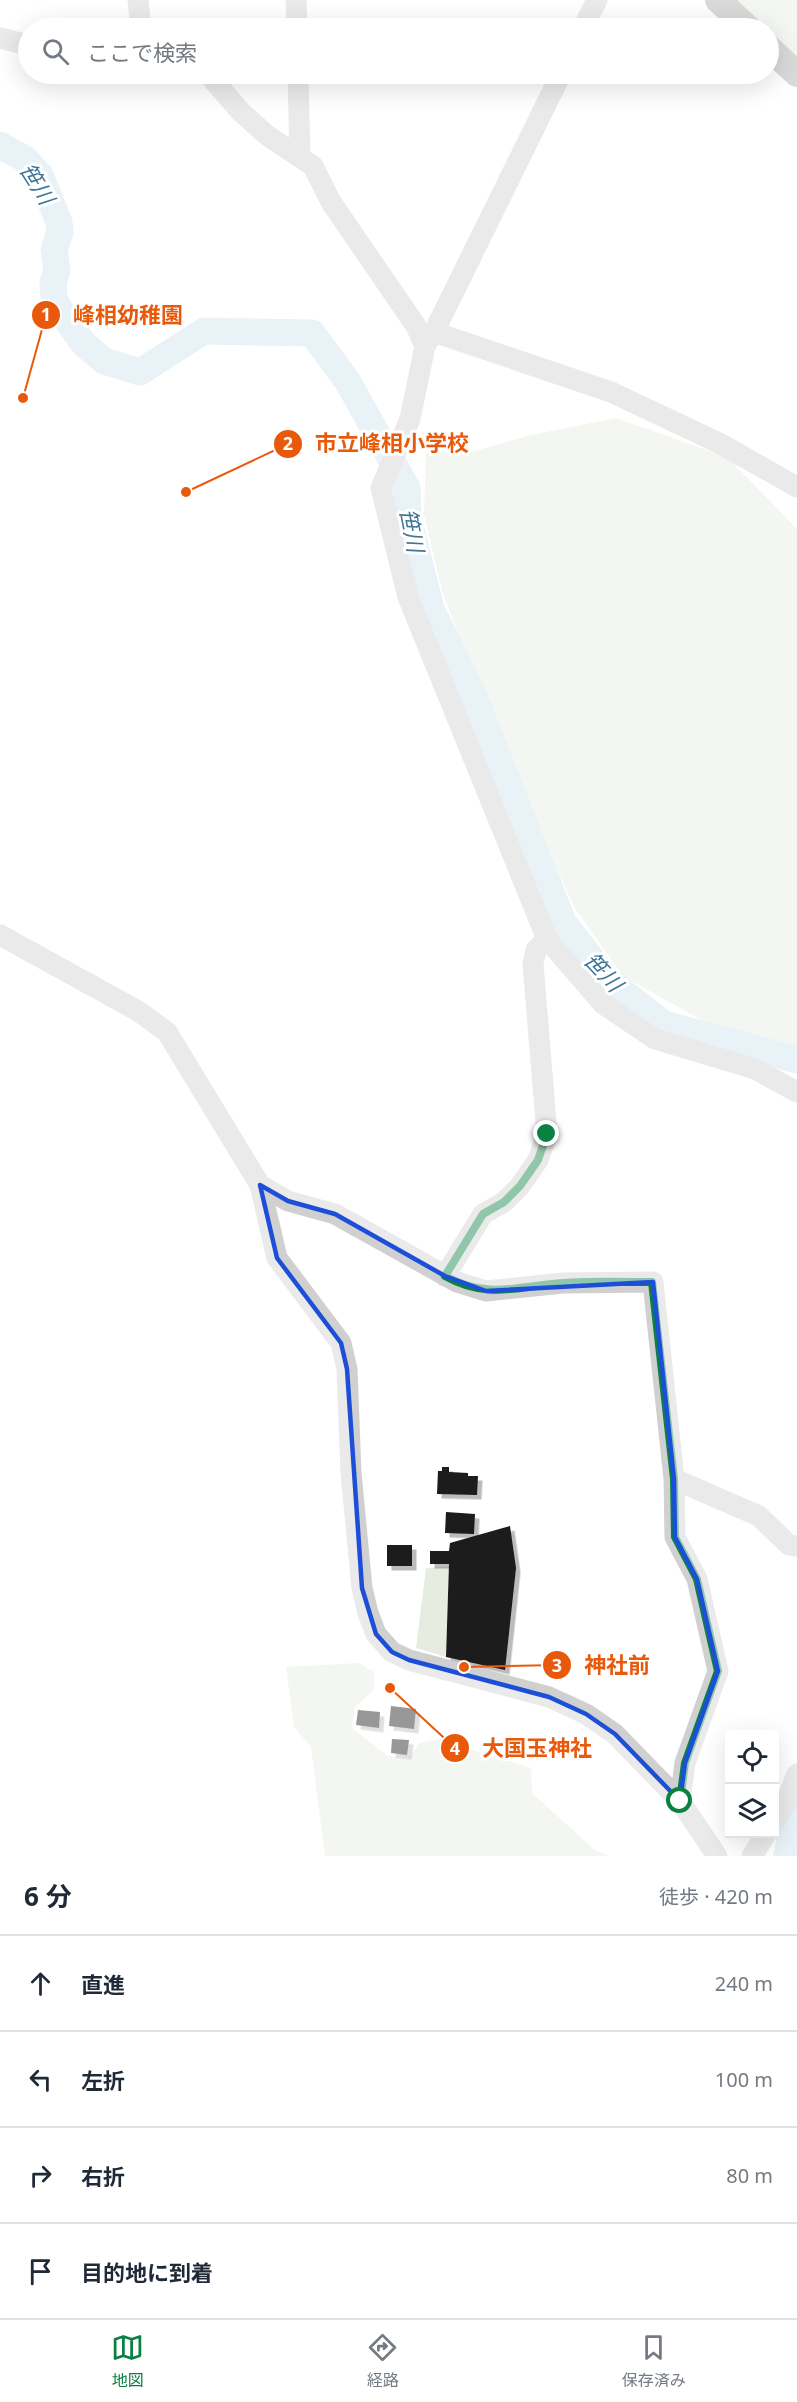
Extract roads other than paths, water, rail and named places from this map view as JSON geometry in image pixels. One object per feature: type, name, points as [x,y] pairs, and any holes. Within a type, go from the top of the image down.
[{"type":"main road","points":[[718,0],[737,18]]},
{"type":"main road","points":[[779,57],[797,74]]},
{"type":"street","points":[[138,0],[140,18]]},
{"type":"street","points":[[296,0],[297,18]]},
{"type":"street","points":[[588,18],[597,0]]},
{"type":"street","points":[[0,38],[18,42]]},
{"type":"street","points":[[216,84],[240,112],[268,136],[313,166],[331,202],[416,326],[430,339],[611,392],[719,443],[797,487]]},
{"type":"street","points":[[298,84],[300,157]]},
{"type":"street","points":[[556,84],[430,339],[410,419],[381,488],[408,597],[547,939],[603,1004],[655,1039],[755,1069],[797,1092]]},
{"type":"street","points":[[0,935],[138,1011],[167,1032],[260,1185],[277,1258],[341,1343],[348,1369],[351,1473],[362,1588],[376,1634],[392,1652],[409,1660],[549,1697],[586,1714],[615,1734],[680,1801],[717,1856]]},
{"type":"street","points":[[445,1276],[483,1214],[504,1202],[520,1186],[538,1160],[547,1134],[533,964],[536,950],[547,939]]},
{"type":"street","points":[[260,1185],[288,1201],[335,1214],[445,1276],[486,1291],[563,1283],[652,1282],[674,1479],[675,1537],[697,1579],[718,1671],[685,1763],[680,1801]]},
{"type":"street","points":[[674,1479],[759,1516],[789,1545],[797,1546]]},
{"type":"street","points":[[779,1814],[785,1805],[797,1774]]},
{"type":"street","points":[[752,1856],[763,1838]]},
{"type":"waterway","name":"笹川","points":[[0,145],[25,159],[40,175],[59,222],[60,233],[54,249],[57,271],[53,282],[54,299],[83,343],[104,361],[140,372],[204,331],[312,333],[348,382],[407,488],[408,518],[431,609],[472,692],[563,922],[608,980],[664,1024],[797,1060]]},
{"type":"waterway","name":"笹川","points":[[787,1856],[791,1832],[797,1817]]},
{"type":"place","name":"峰相幼稚園","points":[[23,398]]},
{"type":"place","name":"市立峰相小学校","points":[[186,492]]},
{"type":"place","name":"神社前","points":[[464,1667]]},
{"type":"place","name":"大国玉神社","points":[[390,1688]]}]
